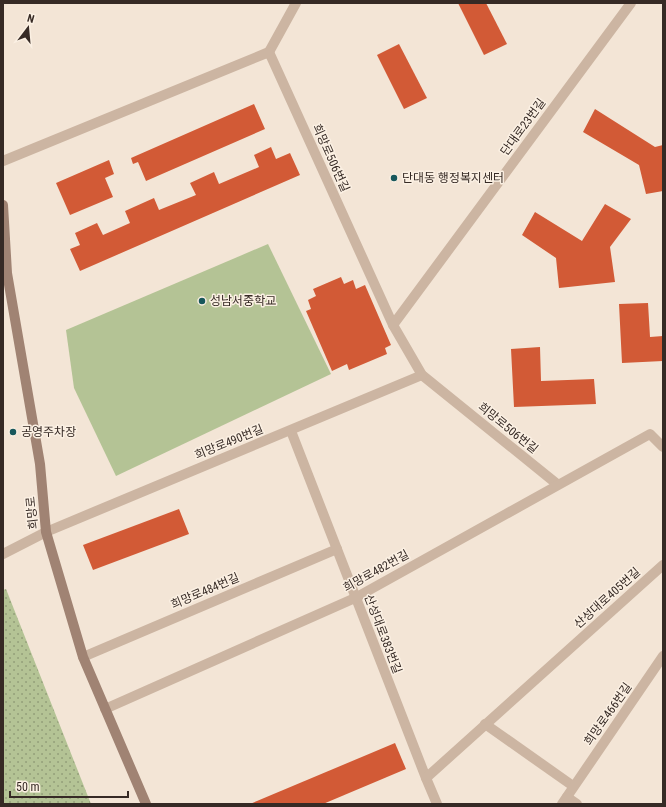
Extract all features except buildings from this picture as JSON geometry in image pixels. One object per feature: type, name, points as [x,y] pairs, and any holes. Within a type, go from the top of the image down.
[{"type":"main road","name":"희망로","points":[[3,205],[7,272],[40,464],[46,532],[83,657],[146,804]]},
{"type":"street","points":[[3,161],[269,52],[296,3]]},
{"type":"street","name":"단대로23번길","points":[[393,325],[631,3]]},
{"type":"street","name":"희망로506번길","points":[[269,52],[393,325],[422,375],[558,484]]},
{"type":"street","name":"희망로490번길","points":[[3,554],[46,532],[291,431],[422,375]]},
{"type":"street","name":"산성대로383번길","points":[[291,431],[355,598],[437,804]]},
{"type":"street","name":"희망로482번길","points":[[105,709],[355,598],[650,434],[663,447]]},
{"type":"street","name":"희망로484번길","points":[[83,657],[337,549]]},
{"type":"street","name":"산성대로405번길","points":[[485,724],[663,565]]},
{"type":"street","name":"희망로466번길","points":[[564,801],[663,656]]},
{"type":"street","points":[[426,778],[485,724],[574,786]]},
{"type":"street","points":[[564,801],[577,804]]},
{"type":"green space","points":[[268,244],[331,374],[116,476],[74,388],[66,330]]},
{"type":"green space","points":[[6,589],[91,804],[3,804],[3,590]]},
{"type":"place","name":"단대동 행정복지센터","points":[[394,178]]},
{"type":"place","name":"성남서중학교","points":[[202,301]]},
{"type":"place","name":"공영주차장","points":[[13,432]]}]
